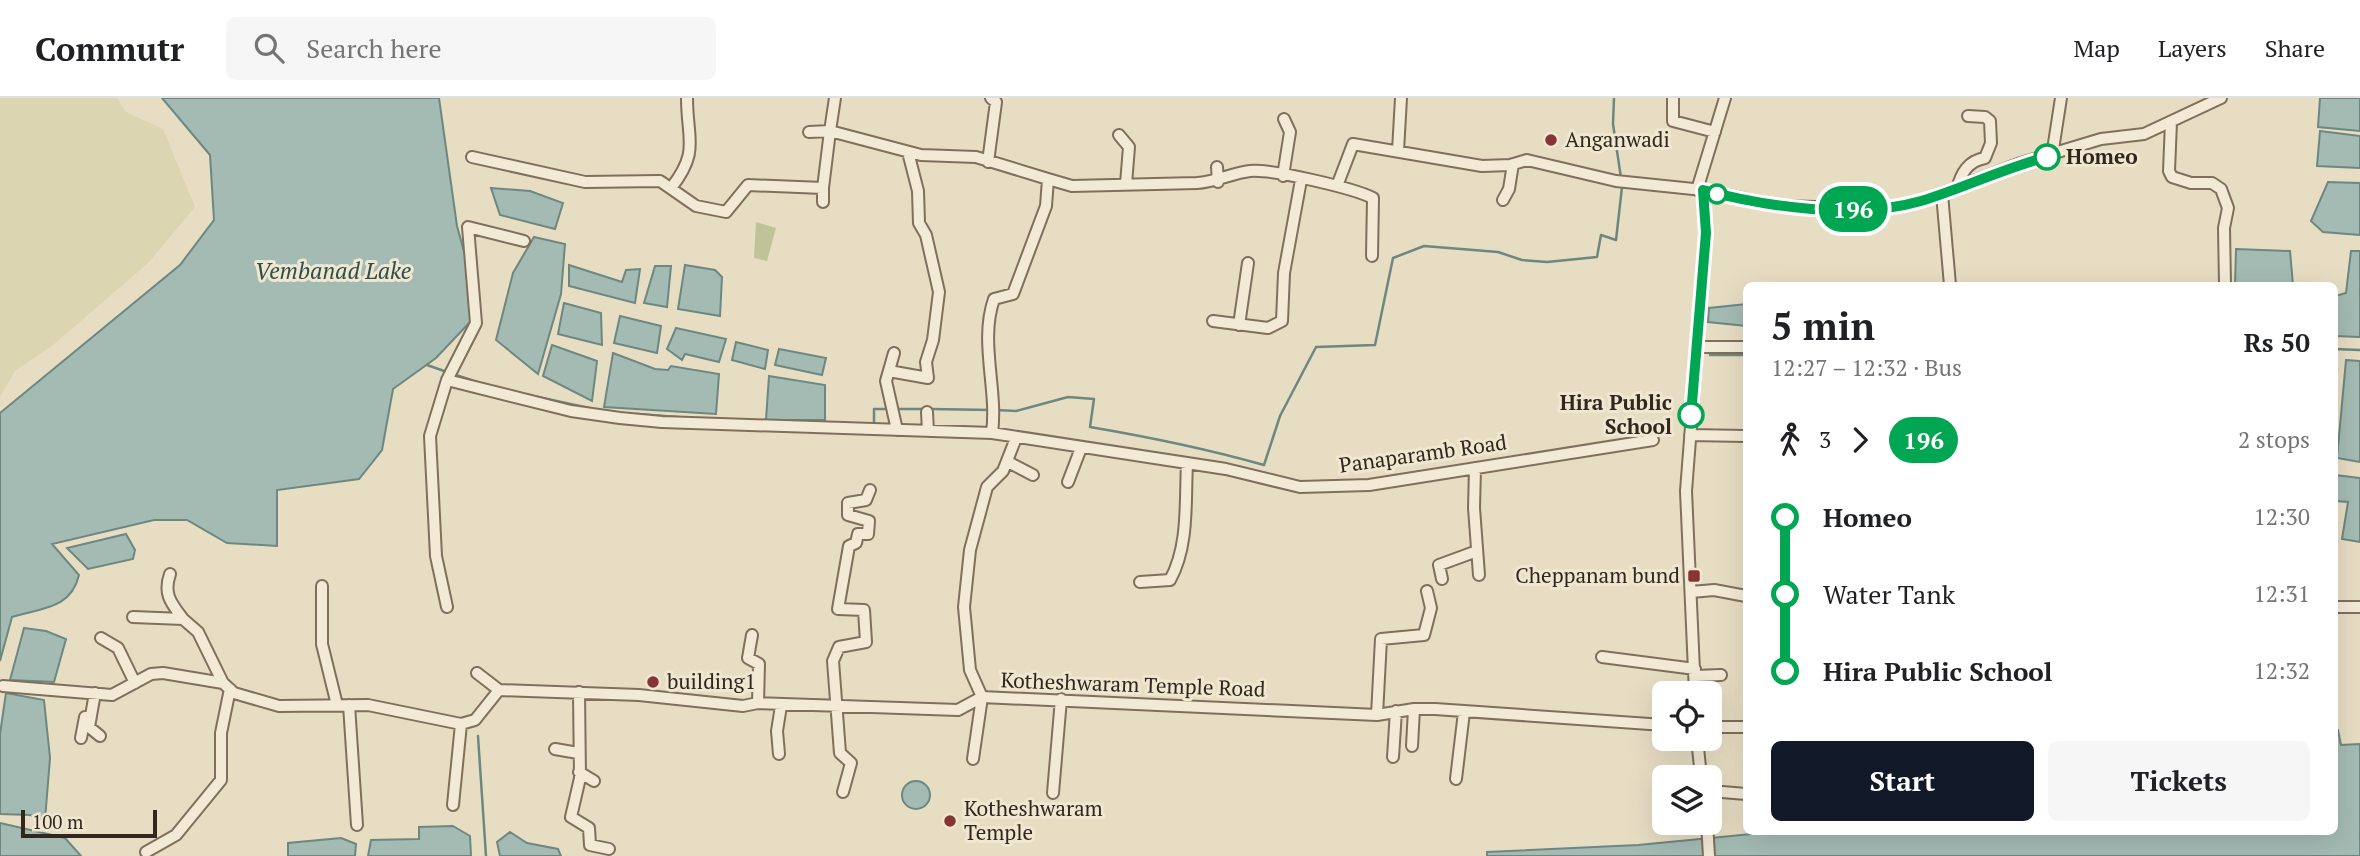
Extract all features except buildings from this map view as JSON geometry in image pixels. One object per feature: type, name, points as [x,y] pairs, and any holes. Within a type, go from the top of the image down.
[{"type":"street","points":[[671,188],[685,171],[692,149],[687,98]]},
{"type":"street","points":[[822,202],[835,98]]},
{"type":"street","points":[[988,162],[996,102],[991,98]]},
{"type":"street","points":[[1398,151],[1401,98]]},
{"type":"street","points":[[1673,98],[1673,121],[1715,132]]},
{"type":"street","points":[[1695,681],[1686,491],[1706,233],[1700,190],[1726,98]]},
{"type":"street","points":[[2053,156],[2062,98]]},
{"type":"street","points":[[1337,186],[1353,144],[1482,166],[1513,164],[1527,160],[1616,181],[1700,190],[1781,206],[1885,209],[1942,194],[2018,164],[2053,156],[2101,139],[2144,134],[2221,98]]},
{"type":"street","points":[[1957,189],[1961,173],[1976,160],[1985,158],[1991,143],[1993,127],[1990,121],[1985,117],[1968,116]]},
{"type":"street","points":[[1283,176],[1290,132],[1284,119]]},
{"type":"street","points":[[2171,122],[2169,171],[2172,177],[2191,183],[2213,183],[2221,189],[2228,208],[2224,228],[2225,282]]},
{"type":"street","points":[[809,132],[830,131],[908,152],[976,157],[1072,186],[1218,182],[1250,171],[1337,186],[1373,198],[1371,256]]},
{"type":"street","points":[[1119,135],[1129,146],[1126,184]]},
{"type":"street","points":[[889,371],[928,378],[926,362],[933,340],[939,292],[926,235],[919,223],[918,191],[908,152]]},
{"type":"street","points":[[472,157],[585,182],[660,181],[696,206],[726,212],[748,186],[822,188]]},
{"type":"street","points":[[1503,200],[1509,189],[1513,164]]},
{"type":"street","points":[[1217,167],[1218,182]]},
{"type":"street","points":[[992,433],[995,410],[987,332],[989,312],[994,299],[1013,294],[1046,206],[1048,179]]},
{"type":"street","points":[[1213,321],[1268,328],[1282,321],[1284,273],[1301,180]]},
{"type":"street","points":[[1942,194],[1950,282]]},
{"type":"street","points":[[447,607],[436,556],[430,436],[447,380],[476,323],[468,227],[524,241]]},
{"type":"street","points":[[1239,325],[1248,263]]},
{"type":"street","points":[[1696,347],[1743,347]]},
{"type":"street","points":[[894,353],[886,381],[897,430]]},
{"type":"street","name":"Panaparamb Road","points":[[447,380],[571,411],[620,418],[662,422],[992,433],[1187,463],[1300,487],[1369,485],[1653,440]]},
{"type":"street","points":[[927,412],[928,431]]},
{"type":"street","points":[[1690,435],[1743,436]]},
{"type":"street","points":[[973,759],[982,698],[970,670],[964,607],[969,561],[987,487],[1008,463],[1016,438]]},
{"type":"street","points":[[1068,482],[1082,448]]},
{"type":"street","points":[[1008,463],[1033,475]]},
{"type":"street","points":[[1140,582],[1170,580],[1177,567],[1182,548],[1187,463]]},
{"type":"street","points":[[1475,468],[1476,551],[1479,575]]},
{"type":"street","points":[[843,792],[851,763],[840,753],[834,653],[839,647],[866,642],[864,610],[838,609],[849,546],[856,543],[858,534],[868,534],[869,521],[848,515],[848,503],[866,500],[870,490]]},
{"type":"street","points":[[1442,579],[1439,565],[1476,551]]},
{"type":"street","points":[[146,852],[176,835],[221,779],[220,733],[227,686],[198,632],[183,619],[168,598],[166,584],[170,574]]},
{"type":"street","points":[[322,586],[323,644],[343,705],[356,825]]},
{"type":"street","points":[[1691,592],[1714,590],[1743,595]]},
{"type":"street","points":[[1377,715],[1381,639],[1424,635],[1431,608],[1427,591]]},
{"type":"street","points":[[2338,607],[2360,607]]},
{"type":"street","points":[[133,617],[183,619]]},
{"type":"street","points":[[752,635],[748,658],[760,664],[758,703]]},
{"type":"street","points":[[101,639],[118,648],[135,683]]},
{"type":"street","points":[[1602,657],[1721,675]]},
{"type":"street","points":[[4,686],[112,695],[151,674],[163,673],[227,686],[256,701],[279,706],[368,705],[461,724],[475,720],[499,690],[477,673]]},
{"type":"street","name":"Kotheshwaram Temple Road","points":[[499,690],[579,692],[743,706],[758,703],[781,706],[958,710],[982,698],[1061,699],[1377,715],[1414,709],[1652,724]]},
{"type":"street","points":[[579,692],[579,772],[571,817],[589,828],[590,845],[609,849]]},
{"type":"street","points":[[93,693],[89,727],[100,736]]},
{"type":"street","points":[[81,738],[93,693]]},
{"type":"street","points":[[1053,793],[1061,699]]},
{"type":"street","points":[[779,754],[776,731],[781,706]]},
{"type":"street","points":[[1412,746],[1414,709]]},
{"type":"street","points":[[1393,757],[1396,711]]},
{"type":"street","points":[[1456,779],[1464,712]]},
{"type":"street","points":[[453,805],[461,724]]},
{"type":"street","points":[[1722,727],[1743,727]]},
{"type":"street","points":[[555,749],[578,753]]},
{"type":"street","points":[[579,772],[594,780]]},
{"type":"street","points":[[1722,792],[1743,794]]},
{"type":"street","points":[[1708,835],[1709,856]]},
{"type":"shaded area","points":[[0,98],[117,98],[126,112],[163,129],[195,207],[148,263],[53,345],[15,371],[0,397]]},
{"type":"green space","points":[[756,222],[776,228],[767,261],[754,258]]},
{"type":"water","name":"Vembanad Lake","points":[[162,98],[439,98],[457,226],[469,270],[471,321],[436,358],[393,389],[382,450],[359,479],[277,490],[277,546],[227,543],[187,520],[154,520],[52,544],[79,575],[75,586],[69,595],[54,605],[12,617],[0,661],[0,413],[180,265],[214,220],[210,155]]},
{"type":"water","points":[[2320,98],[2360,98],[2360,131],[2318,127]]},
{"type":"water","points":[[2320,131],[2360,136],[2360,168],[2317,166]]},
{"type":"water","points":[[2328,182],[2360,183],[2360,235],[2323,232],[2311,221]]},
{"type":"water","points":[[491,188],[530,191],[563,203],[555,229],[500,215]]},
{"type":"water","points":[[534,237],[565,244],[561,294],[538,374],[496,340],[513,273]]},
{"type":"water","points":[[2236,249],[2290,251],[2293,282],[2235,282]]},
{"type":"water","points":[[2351,251],[2360,251],[2360,337],[2338,336],[2338,295],[2346,293]]},
{"type":"water","points":[[569,265],[622,282],[626,270],[640,269],[635,303],[569,286]]},
{"type":"water","points":[[685,265],[715,270],[722,277],[720,316],[678,309]]},
{"type":"water","points":[[655,266],[671,266],[667,307],[644,303]]},
{"type":"water","points":[[564,303],[601,313],[602,345],[558,334]]},
{"type":"water","points":[[1743,304],[1743,326],[1708,322],[1709,308]]},
{"type":"water","points":[[620,316],[661,326],[657,353],[614,343]]},
{"type":"water","points":[[676,328],[726,339],[719,362],[685,354],[682,360],[667,349]]},
{"type":"water","points":[[736,342],[768,350],[765,369],[732,360]]},
{"type":"water","points":[[552,345],[597,361],[592,401],[543,376]]},
{"type":"water","points":[[779,349],[826,358],[822,375],[775,365]]},
{"type":"water","points":[[613,353],[655,369],[668,370],[671,366],[719,374],[716,414],[604,407]]},
{"type":"water","points":[[2346,360],[2360,361],[2360,462],[2338,458]]},
{"type":"water","points":[[769,376],[825,385],[825,420],[766,420]]},
{"type":"water","points":[[2338,475],[2360,478],[2360,542],[2342,539],[2348,502],[2338,501]]},
{"type":"water","points":[[126,534],[135,550],[133,559],[88,569],[67,548]]},
{"type":"water","points":[[24,628],[46,631],[66,639],[54,682],[10,680]]},
{"type":"water","points":[[6,693],[44,700],[50,758],[45,820],[30,815],[0,814],[0,734]]},
{"type":"water","points":[[2338,730],[2341,745],[2360,744],[2360,856],[1487,856],[1487,852],[1638,845],[1743,835],[2338,835]]},
{"type":"water","points":[[916,781],[926,785],[930,795],[926,805],[916,809],[906,805],[902,795],[906,785]]},
{"type":"water","points":[[0,823],[65,838],[81,856],[0,856]]},
{"type":"water","points":[[453,826],[470,836],[471,856],[368,856],[371,840],[419,839],[419,827]]},
{"type":"water","points":[[510,832],[527,843],[558,849],[561,856],[500,856],[497,842]]},
{"type":"water","points":[[341,838],[356,844],[355,856],[288,856],[288,843]]},
{"type":"waterway","points":[[1614,98],[1613,124],[1621,178]]},
{"type":"waterway","points":[[997,410],[1016,411],[1068,397],[1094,399],[1090,427],[1178,444],[1264,465],[1280,416],[1316,347],[1375,345],[1393,258],[1424,246],[1498,252],[1522,260],[1547,262],[1597,257],[1601,235],[1616,240],[1622,187]]},
{"type":"waterway","points":[[2338,349],[2360,350]]},
{"type":"waterway","points":[[1710,355],[1743,355]]},
{"type":"waterway","points":[[427,365],[447,372]]},
{"type":"waterway","points":[[453,374],[483,384]]},
{"type":"waterway","points":[[524,394],[589,408]]},
{"type":"waterway","points":[[874,425],[874,409],[889,409]]},
{"type":"waterway","points":[[896,409],[924,409]]},
{"type":"waterway","points":[[931,409],[991,410]]},
{"type":"waterway","points":[[637,414],[690,418]]},
{"type":"waterway","points":[[478,736],[486,856]]},
{"type":"bus line","name":"196","points":[[1691,415],[1706,233],[1703,190],[1734,199],[1781,206],[1885,209],[1919,202],[2018,164],[2047,157]]},
{"type":"place","name":"Anganwadi","points":[[1551,140]]},
{"type":"place","name":"Homeo","points":[[2047,157]]},
{"type":"place","name":"Hira Public School","points":[[1691,415]]},
{"type":"place","name":"Cheppanam bund","points":[[1694,576]]},
{"type":"place","name":"building1","points":[[653,682]]},
{"type":"place","name":"Kotheshwaram Temple","points":[[950,821]]}]
